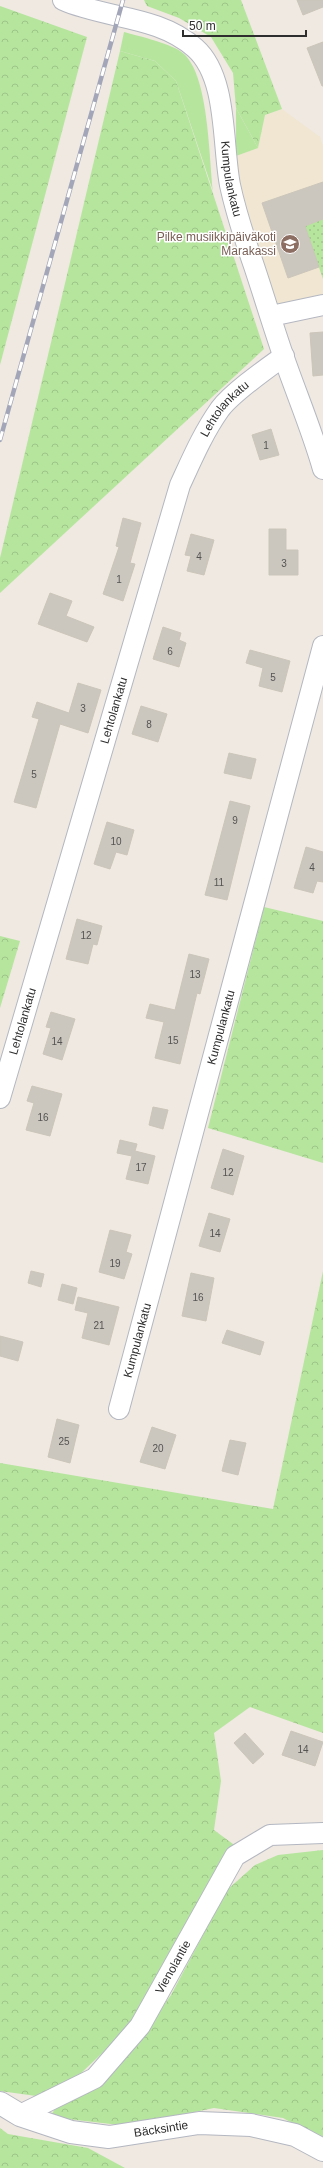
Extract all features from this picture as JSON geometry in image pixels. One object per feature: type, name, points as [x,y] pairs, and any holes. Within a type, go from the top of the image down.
[{"type":"street","name":"Kumpulankatu","points":[[63,0],[101,13],[140,20],[183,39],[196,48],[209,65],[217,84],[230,185],[284,356],[312,430],[323,469]]},
{"type":"street","points":[[271,316],[323,304]]},
{"type":"street","name":"Lehtolankatu","points":[[0,1098],[180,485],[200,440],[221,408],[262,371],[284,356]]},
{"type":"street","name":"Kumpulankatu","points":[[119,1409],[323,646]]},
{"type":"street","name":"Vienolantie","points":[[20,2116],[95,2078],[140,2026],[235,1856],[270,1835],[323,1833]]},
{"type":"street","name":"Bäcksintie","points":[[0,2102],[20,2116],[71,2132],[109,2137],[199,2124],[251,2125],[295,2135],[323,2150]]},
{"type":"shaded area","name":"Pilke musiikkipäiväkoti Marakassi","points":[[282,109],[320,137],[323,146],[323,294],[277,305],[240,193],[236,156],[258,148],[265,115]]},
{"type":"green space","points":[[144,0],[241,0],[282,109],[265,115],[258,148],[236,108],[233,73],[211,37],[179,18],[147,6]]},
{"type":"green space","points":[[0,6],[87,37],[0,365]]},
{"type":"green space","points":[[124,32],[156,41],[179,50],[192,65],[199,80],[203,99],[209,139],[213,191],[176,81],[155,61],[120,51]]},
{"type":"green space","points":[[120,51],[155,61],[176,81],[264,349],[0,593],[0,558]]},
{"type":"green space","points":[[236,108],[258,148],[236,156]]},
{"type":"green space","points":[[323,219],[323,279],[305,226]]},
{"type":"green space","points":[[264,907],[323,921],[323,1163],[208,1128]]},
{"type":"green space","points":[[0,936],[20,941],[0,1008]]},
{"type":"green space","points":[[323,1271],[323,1733],[250,1707],[214,1733],[221,1781],[214,1830],[237,1847],[133,2024],[78,2076],[36,2096],[0,2091],[0,1463],[273,1509]]},
{"type":"green space","points":[[323,1850],[323,2140],[283,2118],[214,2108],[128,2126],[50,2117],[56,2107],[128,2055],[171,1995],[227,1890],[255,1865],[278,1855]]},
{"type":"green space","points":[[0,2128],[8,2134],[88,2148],[125,2168],[0,2168]]},
{"type":"building","points":[[297,0],[323,0],[323,7],[303,15]]},
{"type":"building","points":[[323,42],[323,86],[322,86],[307,48]]},
{"type":"building","points":[[323,182],[323,219],[305,226],[319,267],[288,278],[262,203]]},
{"type":"building","points":[[323,332],[323,375],[313,376],[310,333]]},
{"type":"building","points":[[271,429],[279,455],[260,460],[252,435]]},
{"type":"building","points":[[123,518],[141,523],[130,563],[135,564],[123,601],[103,594],[119,547],[116,546]]},
{"type":"building","points":[[269,529],[286,529],[286,550],[298,550],[298,575],[269,575]]},
{"type":"building","points":[[191,534],[214,540],[204,575],[187,571],[191,556],[185,555]]},
{"type":"building","points":[[50,593],[72,601],[66,616],[94,627],[87,642],[38,624]]},
{"type":"building","points":[[163,627],[181,633],[179,640],[186,643],[179,667],[153,659]]},
{"type":"building","points":[[250,650],[290,661],[282,692],[259,686],[263,668],[246,663]]},
{"type":"building","points":[[78,683],[101,690],[88,733],[60,724],[36,808],[14,802],[39,719],[32,717],[37,702],[69,713]]},
{"type":"building","points":[[141,706],[167,714],[158,742],[132,734]]},
{"type":"building","points":[[229,753],[256,759],[251,779],[224,773]]},
{"type":"building","points":[[230,801],[250,806],[227,900],[205,895]]},
{"type":"building","points":[[107,822],[134,830],[127,855],[116,852],[110,869],[94,864]]},
{"type":"building","points":[[306,847],[323,852],[323,882],[317,881],[313,893],[294,888]]},
{"type":"building","points":[[77,919],[102,926],[97,945],[93,944],[88,964],[66,959]]},
{"type":"building","points":[[189,954],[209,959],[200,994],[197,993],[180,1064],[155,1058],[164,1022],[146,1018],[150,1004],[175,1010]]},
{"type":"building","points":[[51,1012],[75,1019],[62,1060],[43,1054],[51,1028],[46,1027]]},
{"type":"building","points":[[32,1086],[62,1094],[50,1136],[26,1130],[34,1103],[27,1101]]},
{"type":"building","points":[[153,1107],[168,1110],[163,1129],[149,1125]]},
{"type":"building","points":[[120,1140],[137,1144],[135,1151],[155,1156],[148,1184],[126,1179],[132,1156],[117,1153]]},
{"type":"building","points":[[223,1149],[244,1156],[233,1195],[211,1188]]},
{"type":"building","points":[[209,1213],[230,1219],[220,1252],[199,1246]]},
{"type":"building","points":[[110,1230],[131,1235],[126,1252],[132,1254],[124,1279],[99,1272]]},
{"type":"building","points":[[31,1271],[44,1274],[41,1287],[28,1283]]},
{"type":"building","points":[[191,1273],[214,1278],[206,1321],[182,1316]]},
{"type":"building","points":[[62,1284],[77,1288],[73,1304],[58,1300]]},
{"type":"building","points":[[78,1297],[119,1307],[109,1345],[82,1338],[88,1313],[75,1310]]},
{"type":"building","points":[[227,1330],[264,1342],[260,1355],[222,1343]]},
{"type":"building","points":[[0,1336],[23,1342],[18,1361],[0,1356]]},
{"type":"building","points":[[57,1419],[79,1425],[70,1463],[48,1457]]},
{"type":"building","points":[[152,1427],[176,1435],[165,1469],[140,1462]]},
{"type":"building","points":[[230,1440],[246,1443],[238,1475],[222,1471]]},
{"type":"building","points":[[291,1731],[323,1742],[315,1766],[282,1755]]},
{"type":"building","points":[[245,1733],[264,1754],[253,1764],[234,1743]]},
{"type":"railway","points":[[0,440],[123,0]]},
{"type":"place","name":"Pilke musiikkipäiväkoti Marakassi","points":[[290,244]]}]
